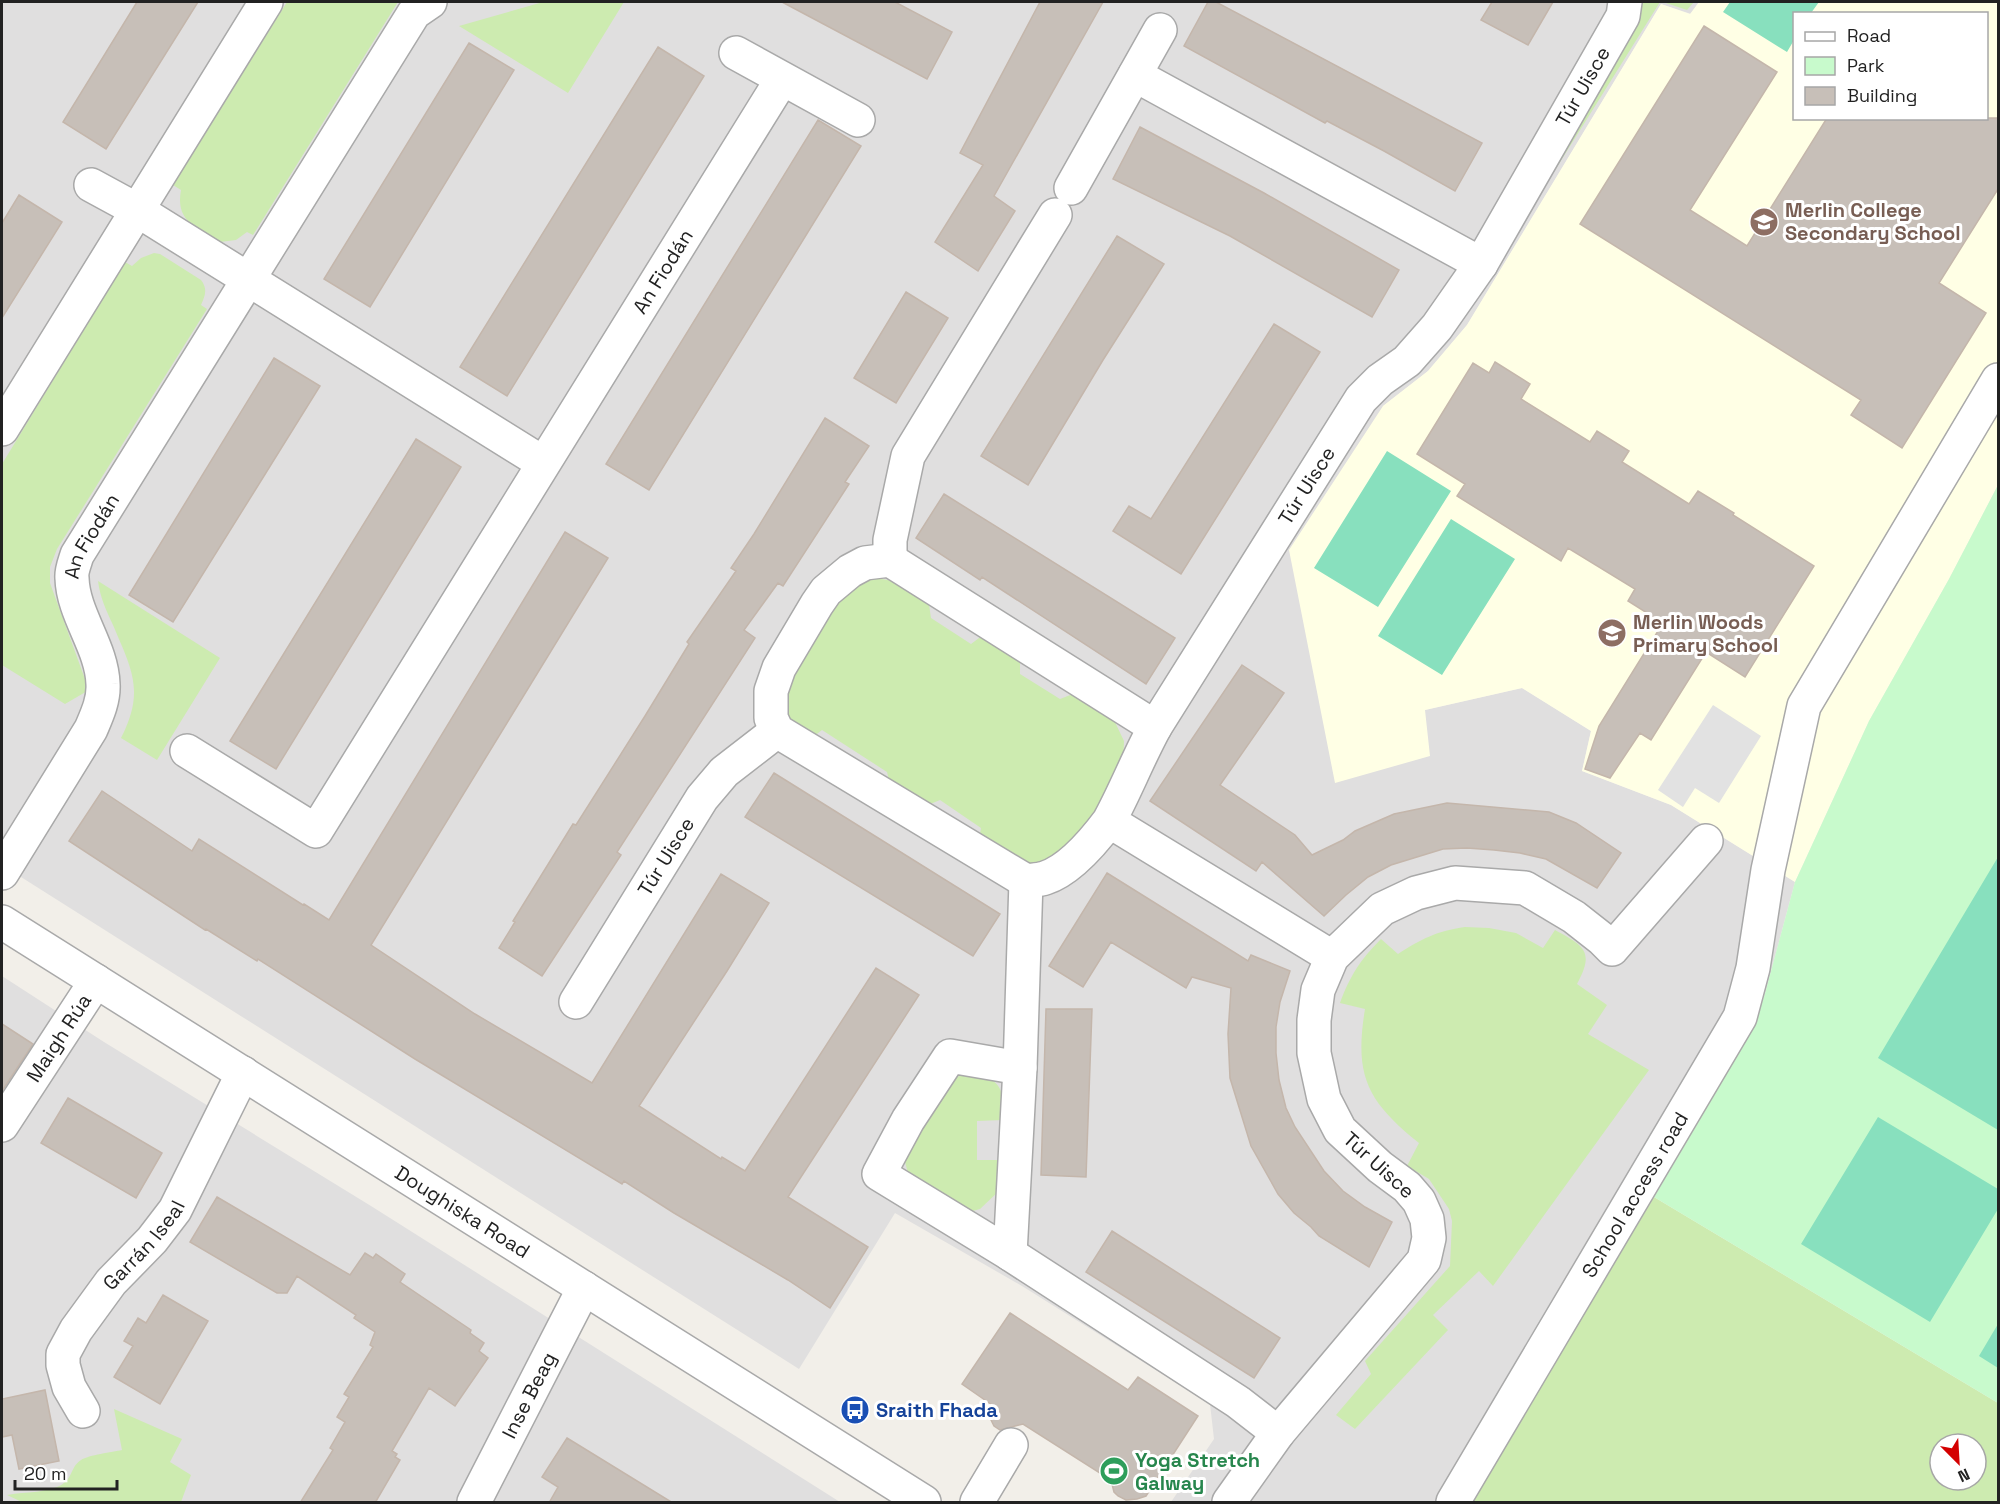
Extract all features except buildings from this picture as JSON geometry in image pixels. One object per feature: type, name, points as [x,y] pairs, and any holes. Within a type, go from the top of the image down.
[{"type":"street","points":[[2,429],[266,2]]},
{"type":"street","name":"An Fiodán","points":[[2,873],[92,729],[100,707],[103,684],[98,659],[77,602],[71,577],[77,555],[414,13],[430,2]]},
{"type":"street","name":"Túr Uisce","points":[[1026,881],[1046,878],[1070,863],[1091,846],[1109,821],[1155,727],[1361,399],[1380,380],[1407,361],[1437,327],[1481,264],[1623,16],[1625,2]]},
{"type":"street","points":[[1071,188],[1160,30]]},
{"type":"street","points":[[736,53],[858,120]]},
{"type":"street","points":[[1136,75],[1481,264]]},
{"type":"street","name":"An Fiodán","points":[[187,751],[316,831],[782,79]]},
{"type":"street","points":[[91,185],[137,210],[543,463]]},
{"type":"street","points":[[890,561],[890,540],[908,456],[1055,215]]},
{"type":"street","name":"School access road","points":[[1453,1503],[1740,1017],[1753,968],[1768,870],[1804,706],[1998,380]]},
{"type":"street","points":[[1010,1254],[1020,1068],[1026,881],[777,731],[771,718],[771,691],[779,668],[826,591],[850,571],[865,563],[890,561],[1155,727]]},
{"type":"street","name":"Túr Uisce","points":[[576,1002],[702,798],[724,772],[777,731]]},
{"type":"street","points":[[1109,821],[1332,957]]},
{"type":"street","name":"Túr Uisce","points":[[1228,1503],[1278,1433],[1424,1260],[1429,1238],[1427,1219],[1419,1201],[1407,1187],[1380,1167],[1340,1130],[1324,1098],[1314,1053],[1314,1020],[1318,990],[1332,957],[1382,909],[1416,893],[1455,883],[1525,888],[1574,917],[1602,939],[1611,950],[1706,842]]},
{"type":"street","name":"Doughiska Road","points":[[2,922],[924,1503]]},
{"type":"street","name":"Maigh Rúa","points":[[2,1125],[96,981]]},
{"type":"street","points":[[1020,1068],[958,1045],[908,1120],[879,1174],[1010,1254],[1238,1402],[1278,1433]]},
{"type":"street","name":"Garrán Iseal","points":[[83,1411],[69,1387],[63,1365],[63,1354],[76,1330],[111,1282],[152,1240],[175,1210],[243,1073]]},
{"type":"street","name":"Inse Beag","points":[[474,1503],[584,1288]]},
{"type":"street","points":[[976,1503],[1011,1445]]},
{"type":"shaded area","points":[[2,2],[1699,2],[1691,14],[1661,4],[1467,325],[1428,371],[1383,406],[1425,710],[1522,688],[1591,731],[1582,771],[1671,805],[1795,882],[1764,997],[1746,1041],[1471,1502],[1171,1502],[1214,1439],[1210,1404],[1022,1286],[895,1213],[799,1369],[2,865]]},
{"type":"shaded area","points":[[1699,2],[1998,2],[1998,485],[1949,579],[1869,721],[1795,882],[1671,805],[1582,771],[1591,731],[1522,688],[1425,710],[1430,756],[1335,783],[1289,550],[1383,406],[1428,371],[1467,325],[1661,4],[1690,14]]},
{"type":"shaded area","points":[[1713,705],[1761,736],[1719,803],[1695,788],[1683,807],[1658,790]]},
{"type":"shaded area","points":[[2,976],[104,1042],[371,1206],[840,1502],[2,1502]]},
{"type":"green space","points":[[287,2],[398,2],[253,235],[247,232],[236,240],[220,242],[185,217],[181,210],[181,190],[173,185]]},
{"type":"green space","points":[[543,2],[624,2],[568,93],[459,26]]},
{"type":"green space","points":[[1640,2],[1660,2],[1537,199],[1631,29]]},
{"type":"green space","points":[[1663,2],[1694,2],[1687,10]]},
{"type":"green space","points":[[1730,2],[1819,2],[1812,12],[1793,12],[1793,42],[1787,52],[1723,12]]},
{"type":"green space","points":[[154,253],[160,254],[201,280],[205,296],[201,305],[207,309],[57,549],[50,567],[50,583],[89,690],[65,704],[2,665],[2,464],[125,262],[132,266],[141,258]]},
{"type":"green space","points":[[1387,451],[1451,491],[1378,607],[1314,568]]},
{"type":"green space","points":[[1998,485],[1998,1403],[1654,1197],[1746,1041],[1764,997],[1795,882],[1869,721],[1949,579]]},
{"type":"green space","points":[[1451,519],[1515,559],[1442,675],[1378,636]]},
{"type":"green space","points":[[871,577],[893,581],[928,598],[931,618],[971,644],[983,635],[1020,658],[1020,674],[1060,699],[1078,692],[1113,718],[1124,741],[1123,764],[1083,833],[1037,872],[978,846],[981,828],[940,800],[923,807],[891,787],[887,772],[822,730],[809,740],[793,729],[784,712],[785,686],[836,598]]},
{"type":"green space","points":[[98,581],[220,658],[157,760],[121,738],[133,707],[133,681],[126,655],[100,593]]},
{"type":"green space","points":[[1998,857],[1998,1130],[1878,1058]]},
{"type":"green space","points":[[1465,927],[1489,928],[1516,933],[1543,948],[1555,930],[1579,945],[1586,957],[1577,984],[1607,1005],[1588,1034],[1649,1070],[1493,1286],[1479,1271],[1433,1315],[1448,1330],[1355,1429],[1336,1415],[1371,1374],[1365,1361],[1450,1266],[1452,1221],[1449,1209],[1429,1179],[1407,1166],[1419,1143],[1387,1114],[1368,1085],[1361,1052],[1365,1009],[1340,1003],[1356,969],[1381,939],[1398,954],[1430,936]]},
{"type":"green space","points":[[972,1071],[990,1078],[1000,1088],[1003,1120],[977,1121],[977,1160],[1002,1160],[999,1191],[980,1209],[969,1212],[908,1173],[905,1162],[907,1150],[951,1081]]},
{"type":"green space","points":[[1878,1117],[1998,1189],[1998,1209],[1930,1322],[1801,1244]]},
{"type":"green space","points":[[1654,1197],[1998,1403],[1998,1502],[1471,1502]]},
{"type":"green space","points":[[1998,1324],[1998,1368],[1979,1356]]},
{"type":"green space","points":[[114,1409],[182,1439],[170,1462],[191,1475],[181,1502],[22,1502],[7,1495],[57,1487],[66,1481],[81,1460],[122,1450]]},
{"type":"place","name":"Merlin College Secondary School","points":[[1764,222]]},
{"type":"place","name":"Merlin Woods Primary School","points":[[1612,633]]},
{"type":"place","name":"Sraith Fhada","points":[[855,1410]]},
{"type":"place","name":"Yoga Stretch Galway","points":[[1114,1471]]}]
